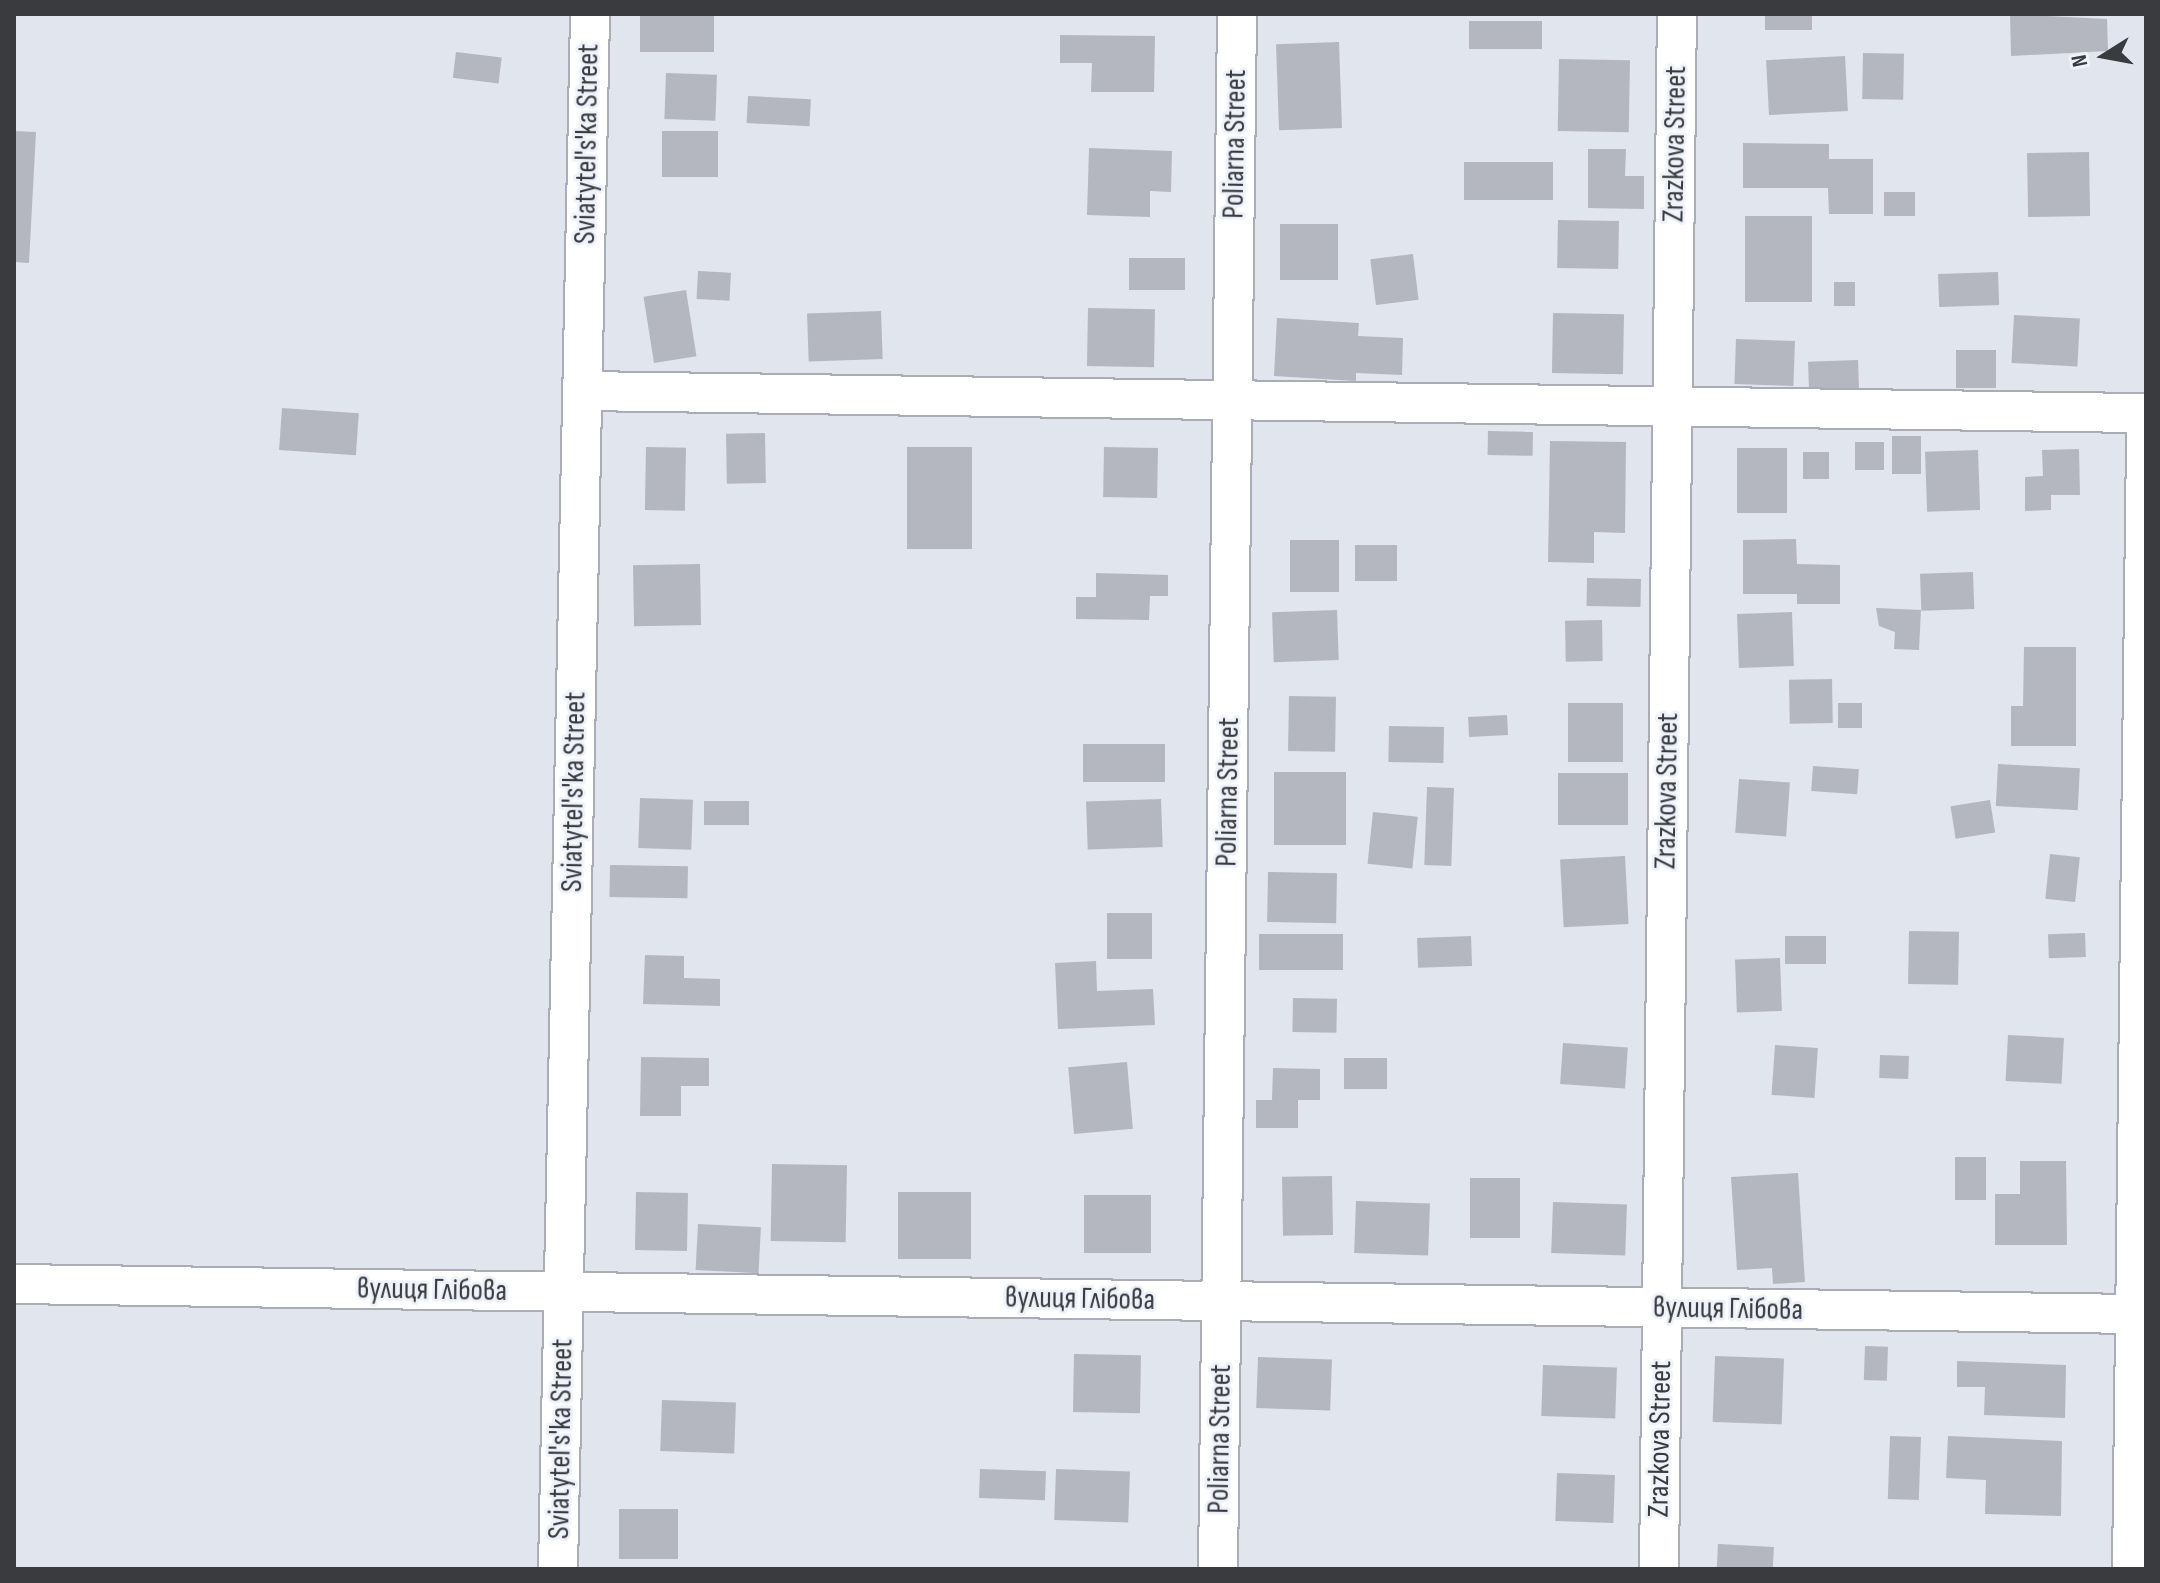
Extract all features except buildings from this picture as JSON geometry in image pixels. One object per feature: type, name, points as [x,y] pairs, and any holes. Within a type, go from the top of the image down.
[{"type":"street","name":"Sviatytel's'ka Street","points":[[558,1569],[590,14]]},
{"type":"street","name":"Poliarna Street","points":[[1218,1569],[1237,14]]},
{"type":"street","name":"Zrazkova Street","points":[[1659,1569],[1677,14]]},
{"type":"street","points":[[582,391],[2146,413]]},
{"type":"street","points":[[2132,1569],[2141,1314],[2146,433]]},
{"type":"street","name":"вулиця Глібова","points":[[14,1284],[2141,1314]]}]
